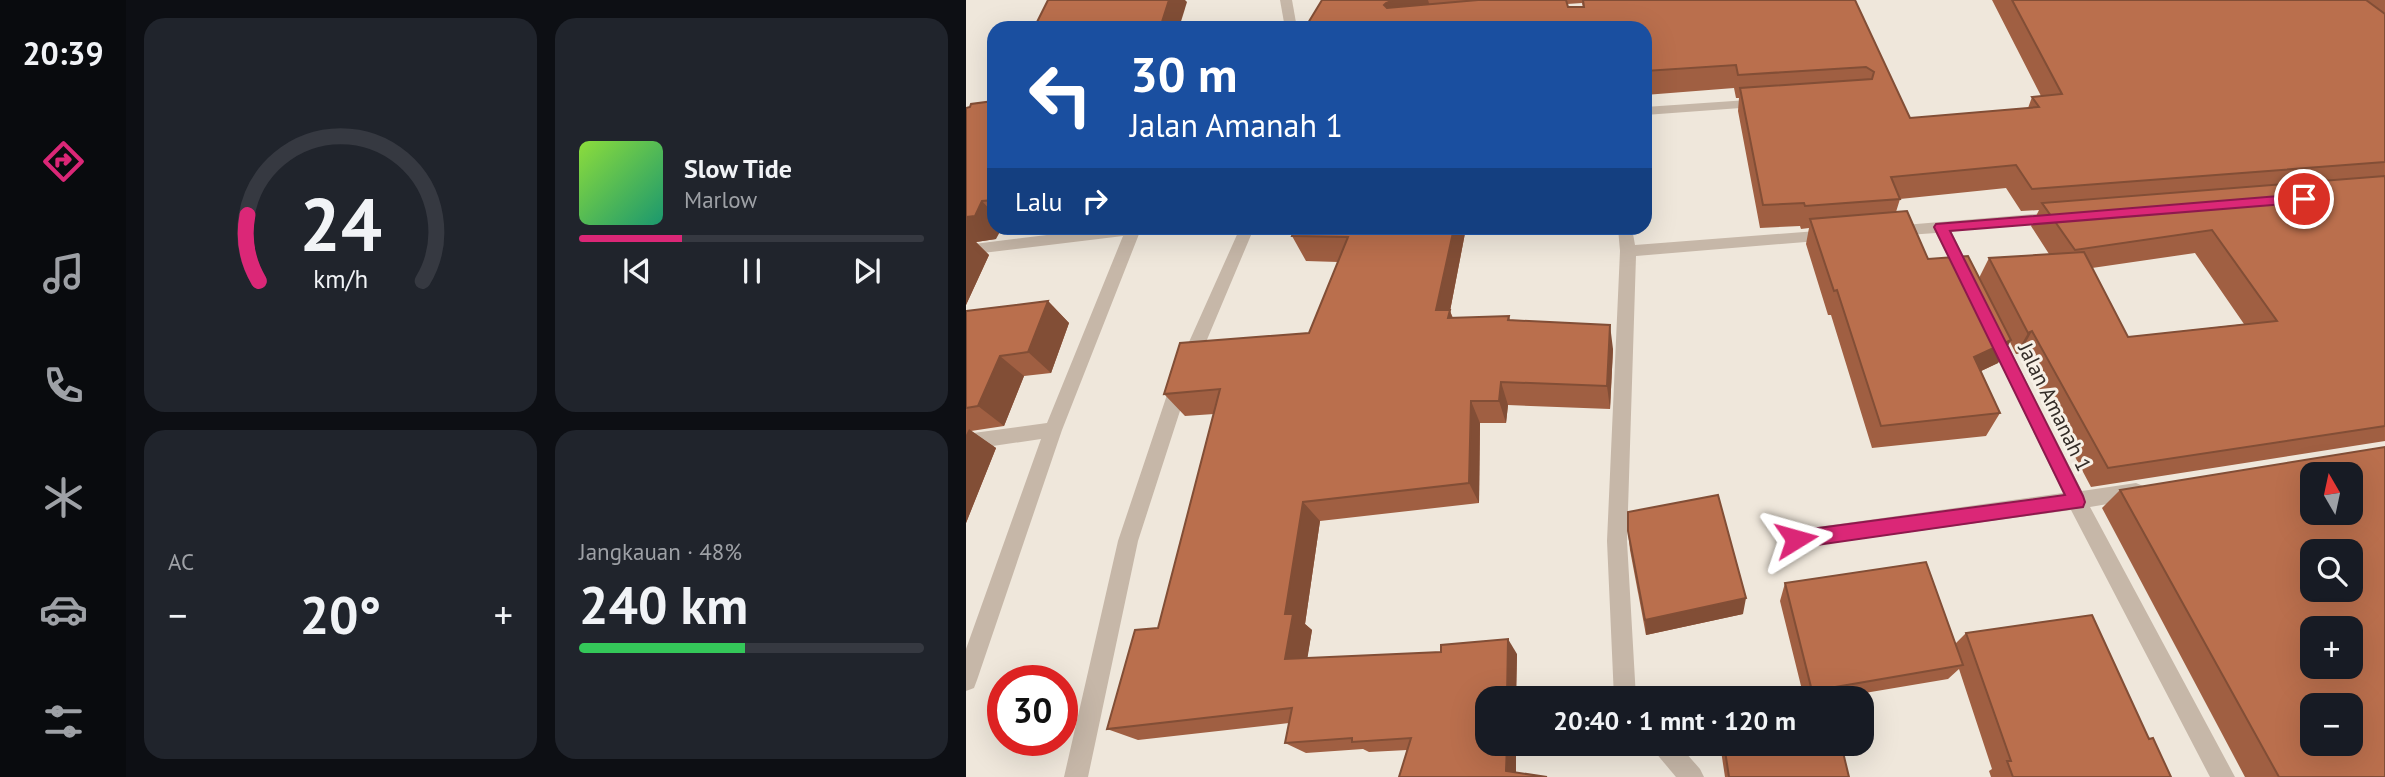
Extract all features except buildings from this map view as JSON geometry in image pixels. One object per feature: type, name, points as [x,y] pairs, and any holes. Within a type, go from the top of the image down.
[{"type":"street","points":[[1286,0],[1290,21]]},
{"type":"street","points":[[1652,111],[1780,102]]},
{"type":"street","points":[[1873,232],[2078,215]]},
{"type":"street","points":[[1941,227],[1972,289]]},
{"type":"street","points":[[1628,251],[1846,234]]},
{"type":"street","points":[[966,250],[1081,235]]},
{"type":"street","points":[[966,680],[1053,429],[1131,235]]},
{"type":"street","points":[[1076,777],[1129,541],[1181,380],[1244,235]]},
{"type":"street","points":[[1624,686],[1617,541],[1628,251],[1626,235]]},
{"type":"street","name":"Jalan Amanah 1","points":[[1984,314],[2077,502],[2223,777]]},
{"type":"street","points":[[966,442],[1053,429]]},
{"type":"street","points":[[1796,539],[2077,502],[2157,488]]},
{"type":"street","points":[[1674,756],[1692,777]]},
{"type":"route","points":[[1796,539],[2077,502],[1941,227],[2146,209],[2304,199]]}]
